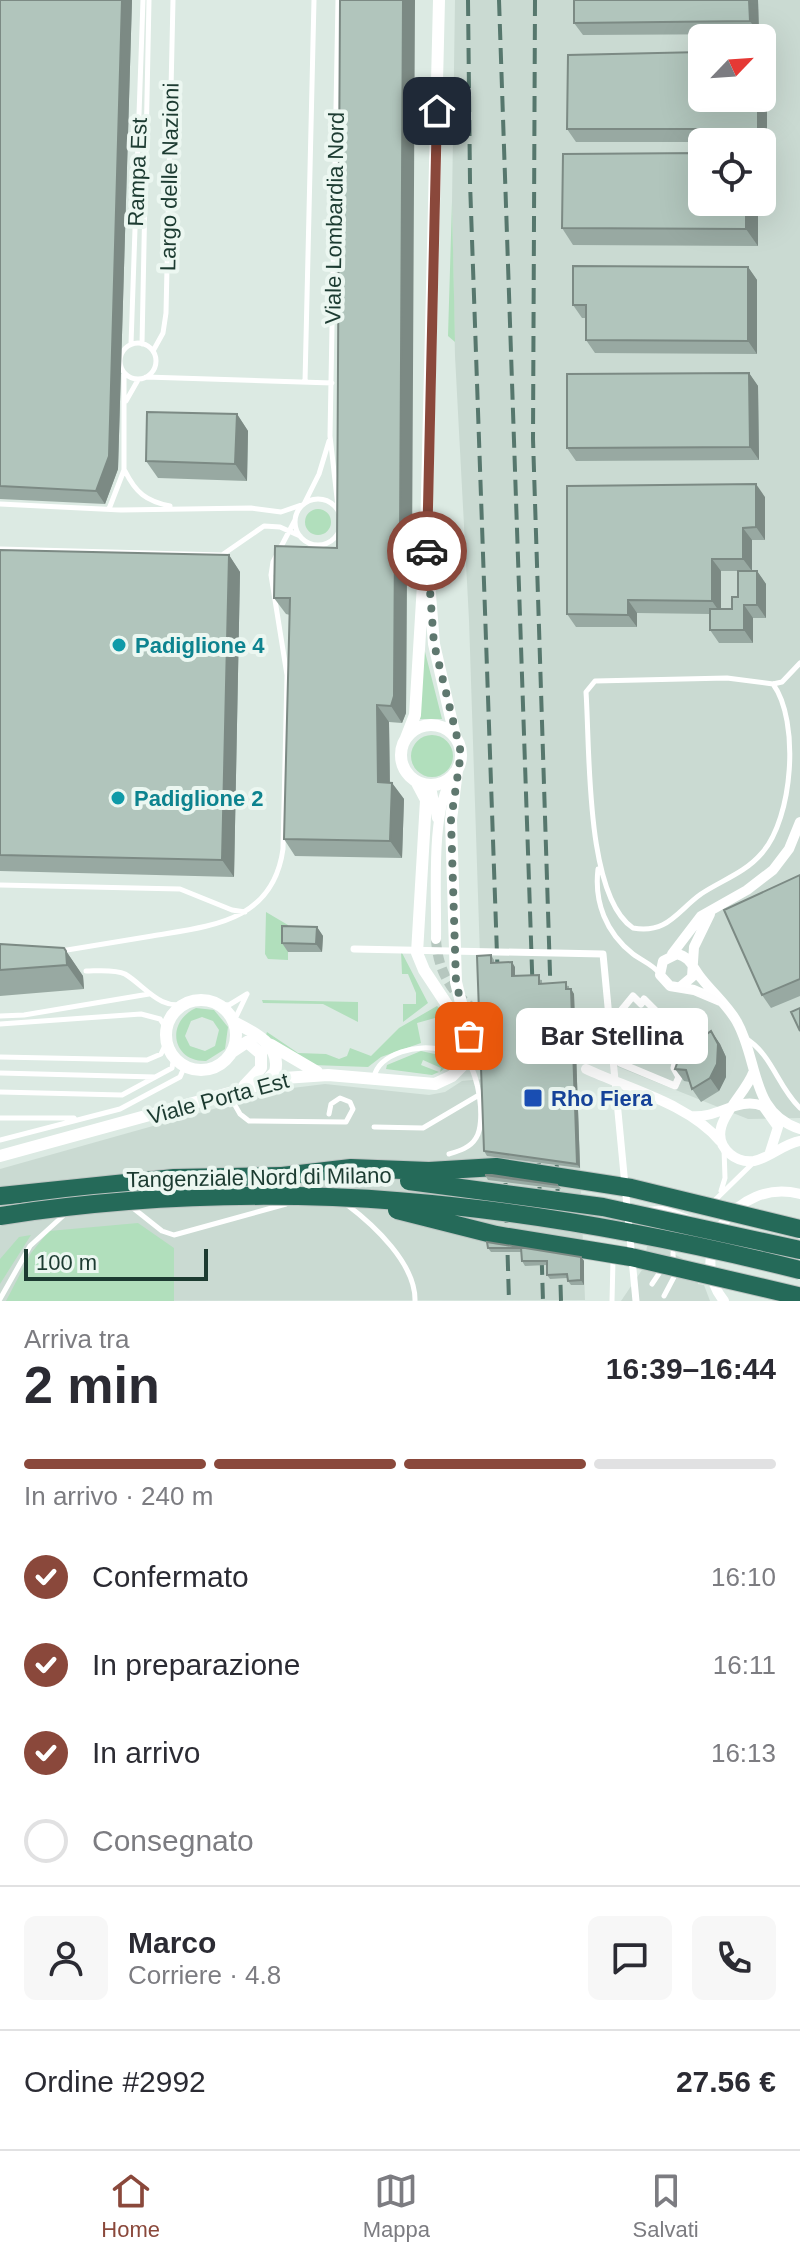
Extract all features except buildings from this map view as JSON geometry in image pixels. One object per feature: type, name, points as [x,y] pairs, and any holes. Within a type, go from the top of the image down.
[{"type":"highway","points":[[282,1176],[351,1168],[429,1171],[496,1167],[631,1188],[800,1229]]},
{"type":"highway","name":"Tangenziale Nord di Milano","points":[[0,1196],[174,1178],[282,1176],[401,1181],[520,1194],[653,1216],[800,1250]]},
{"type":"highway","name":"Tangenziale Nord di Milano","points":[[0,1216],[113,1203],[348,1195],[503,1210],[664,1238],[800,1270]]},
{"type":"highway","points":[[255,1196],[411,1211],[496,1235],[631,1257],[799,1296]]},
{"type":"street","points":[[439,0],[426,535],[415,715],[401,756],[408,774],[432,792],[439,832]]},
{"type":"street","points":[[426,535],[434,644],[461,753],[445,791],[439,832],[436,939]]},
{"type":"street","points":[[406,738],[427,725],[443,727],[455,736]]},
{"type":"street","points":[[420,782],[442,783],[454,773]]},
{"type":"street","points":[[454,773],[451,820],[456,982],[468,1027],[467,1052]]},
{"type":"street","points":[[420,782],[426,800],[417,953],[424,970],[461,1024],[467,1052]]},
{"type":"street","points":[[720,1001],[668,985],[661,976],[661,965],[698,919],[747,890],[773,870],[789,849],[800,822]]},
{"type":"street","points":[[676,988],[689,982],[696,940],[713,909]]},
{"type":"street","points":[[354,949],[603,954],[636,1301]]},
{"type":"street","points":[[670,956],[684,956],[745,1037],[761,1096],[778,1127],[778,1136],[763,1157]]},
{"type":"street","points":[[633,996],[641,1004],[644,999],[690,1045],[688,1051],[676,1058],[674,1068],[679,1077],[675,1086],[620,1063],[615,1018],[621,1008],[633,996]]},
{"type":"street","points":[[243,1087],[261,1068],[261,1054],[247,1042],[239,1044],[223,1063],[201,1070],[177,1059],[167,1035],[171,1018],[187,1003],[208,1000],[218,1004],[234,1022],[312,1071],[328,1075]]},
{"type":"street","points":[[230,1054],[236,1037],[234,1022]]},
{"type":"street","points":[[265,1082],[273,1075],[277,1063],[266,1042]]},
{"type":"street","name":"Viale Porta Est","points":[[0,1156],[265,1082],[328,1075],[435,1084],[452,1076],[467,1052]]},
{"type":"street","points":[[586,1069],[690,1115],[708,1127],[733,1156],[742,1160],[763,1157],[800,1141]]},
{"type":"street","points":[[723,1145],[721,1125],[754,1071]]},
{"type":"street","points":[[690,1115],[708,1116],[755,1103],[800,1129]]},
{"type":"street","points":[[723,1300],[713,1263],[726,1218],[754,1194],[771,1190],[799,1194]]},
{"type":"lane","name":"Rampa Est","points":[[131,344],[146,0]]},
{"type":"lane","points":[[142,344],[146,0]]},
{"type":"lane","name":"Largo delle Nazioni","points":[[153,351],[163,333],[166,313],[173,0]]},
{"type":"lane","points":[[305,382],[314,0]]},
{"type":"lane","name":"Viale Lombardia Nord","points":[[338,0],[330,436],[338,512]]},
{"type":"lane","points":[[109,509],[124,470],[126,402],[120,360],[131,344],[142,344],[153,351],[155,368],[146,377]]},
{"type":"lane","points":[[124,374],[138,380]]},
{"type":"lane","points":[[126,402],[138,380],[146,377],[332,383]]},
{"type":"lane","name":"Viale Lombardia Nord","points":[[304,504],[319,474],[330,436]]},
{"type":"lane","points":[[124,470],[139,494],[152,502],[175,507]]},
{"type":"lane","points":[[0,504],[281,512],[321,499],[338,512],[338,534],[319,545],[297,548]]},
{"type":"lane","points":[[55,951],[217,925],[246,912],[271,886],[283,849],[287,666],[271,575],[273,562],[304,504]]},
{"type":"lane","points":[[295,519],[300,536]]},
{"type":"lane","points":[[0,549],[222,555],[264,526],[289,531],[319,545]]},
{"type":"lane","points":[[271,575],[286,554]]},
{"type":"lane","points":[[661,976],[655,968],[624,947],[606,921],[597,898],[599,864],[586,692],[595,681],[727,678],[773,684],[782,682],[800,663]]},
{"type":"lane","points":[[599,864],[606,893],[618,914],[633,928],[649,929],[671,923],[696,898],[734,876],[761,855],[780,821],[789,769],[788,709],[773,684]]},
{"type":"lane","points":[[0,885],[180,889],[232,910],[246,912]]},
{"type":"lane","points":[[86,971],[122,972],[149,994],[173,1005],[187,1003]]},
{"type":"lane","points":[[0,1016],[24,1015],[149,994]]},
{"type":"lane","points":[[218,1004],[229,1005],[247,994],[234,1022]]},
{"type":"lane","points":[[0,1024],[141,1014],[163,1020],[167,1035],[161,1054],[147,1060],[0,1057]]},
{"type":"lane","points":[[745,1037],[769,1059],[782,1090],[800,1108]]},
{"type":"lane","points":[[373,1078],[383,1061],[418,1047],[441,1050]]},
{"type":"lane","points":[[449,1154],[462,1150],[478,1136],[479,1095],[476,1073],[467,1052]]},
{"type":"lane","points":[[0,1092],[122,1095],[174,1066],[177,1059]]},
{"type":"lane","points":[[0,1140],[120,1109],[180,1077],[183,1070],[177,1059]]},
{"type":"lane","points":[[0,1073],[156,1077]]},
{"type":"lane","points":[[227,1092],[240,1114],[249,1121],[346,1122],[353,1109],[350,1102],[340,1098],[331,1104],[329,1114]]},
{"type":"lane","points":[[374,1127],[423,1128],[479,1095]]},
{"type":"lane","points":[[0,1118],[83,1118]]},
{"type":"lane","points":[[719,1195],[725,1178],[723,1145]]},
{"type":"lane","points":[[705,1212],[719,1195],[763,1157]]},
{"type":"lane","points":[[0,1299],[25,1254],[44,1229],[93,1201],[112,1200],[129,1205],[162,1231],[174,1235],[317,1198],[345,1204],[374,1231],[405,1267],[414,1285],[415,1301]]},
{"type":"lane","points":[[617,1234],[631,1216],[647,1208],[673,1210],[698,1221],[652,1284]]},
{"type":"lane","points":[[612,1274],[617,1248],[644,1231],[656,1229]]},
{"type":"lane","points":[[669,1231],[685,1237]]},
{"type":"lane","points":[[612,1301],[613,1246]]},
{"type":"lane","points":[[664,1296],[674,1277],[673,1253]]},
{"type":"shaded area","points":[[455,0],[800,0],[800,1118],[748,1119],[576,1050],[585,1300],[0,1301],[0,1169],[284,1089],[325,1084],[429,1095],[445,1092],[462,1081],[484,1079],[469,620],[455,356],[452,202]]},
{"type":"shaded area","points":[[648,1239],[697,1267],[698,1284],[704,1285],[710,1301],[621,1301],[644,1267]]},
{"type":"green space","points":[[452,202],[455,342],[448,336]]},
{"type":"green space","points":[[318,509],[327,513],[331,522],[327,531],[318,535],[309,531],[305,522],[309,513]]},
{"type":"green space","points":[[422,640],[442,719],[419,719]]},
{"type":"green space","points":[[432,735],[447,741],[453,756],[447,771],[432,777],[417,771],[411,756],[417,741]]},
{"type":"green space","points":[[266,912],[288,925],[288,960],[268,959],[265,954]]},
{"type":"green space","points":[[401,951],[428,1003],[403,1022],[403,1004],[416,1004],[416,993],[408,974],[402,974]]},
{"type":"green space","points":[[262,1000],[358,1002],[358,1022],[323,1004],[263,1003]]},
{"type":"green space","points":[[437,1006],[453,1026],[435,1018],[417,1023],[421,1043],[381,1057],[368,1067],[313,1065],[266,1035],[267,1032],[298,1053],[326,1054],[339,1059],[347,1056],[350,1048],[371,1056],[399,1028]]},
{"type":"green space","points":[[196,1008],[214,1010],[228,1027],[225,1049],[206,1061],[186,1055],[177,1040],[177,1031],[186,1014]],"holes":[[[202,1017],[213,1021],[219,1030],[215,1046],[205,1051],[190,1046],[185,1036],[191,1021]]]},
{"type":"green space","points":[[453,1026],[457,1048],[449,1064],[440,1072],[441,1068],[423,1060],[421,1065],[439,1072],[432,1075],[386,1069],[387,1065],[421,1051],[444,1056],[449,1043],[456,1047]]},
{"type":"green space","points":[[138,1223],[174,1248],[174,1301],[6,1301],[31,1253],[49,1231]]},
{"type":"green space","points":[[31,1235],[0,1284],[0,1259],[19,1237]]},
{"type":"tunnel","points":[[436,939],[441,965],[451,986],[468,1004],[490,1019]]},
{"type":"railway","points":[[468,0],[470,182],[498,983]]},
{"type":"railway","points":[[499,0],[533,999]]},
{"type":"railway","points":[[535,0],[533,439],[551,1005]]},
{"type":"railway","points":[[504,1135],[509,1301]]},
{"type":"railway","points":[[538,1139],[543,1301]]},
{"type":"railway","points":[[556,1141],[561,1301]]},
{"type":"way so far","points":[[427,551],[434,644],[461,753],[451,820],[456,898],[456,982],[469,1036]]},
{"type":"place","name":"Padiglione 4","points":[[119,645]]},
{"type":"place","name":"Padiglione 2","points":[[118,798]]},
{"type":"place","name":"Bar Stellina","points":[[469,1036]]},
{"type":"place","name":"Rho Fiera","points":[[533,1098]]},
{"type":"route","points":[[427,551],[437,111]]}]
